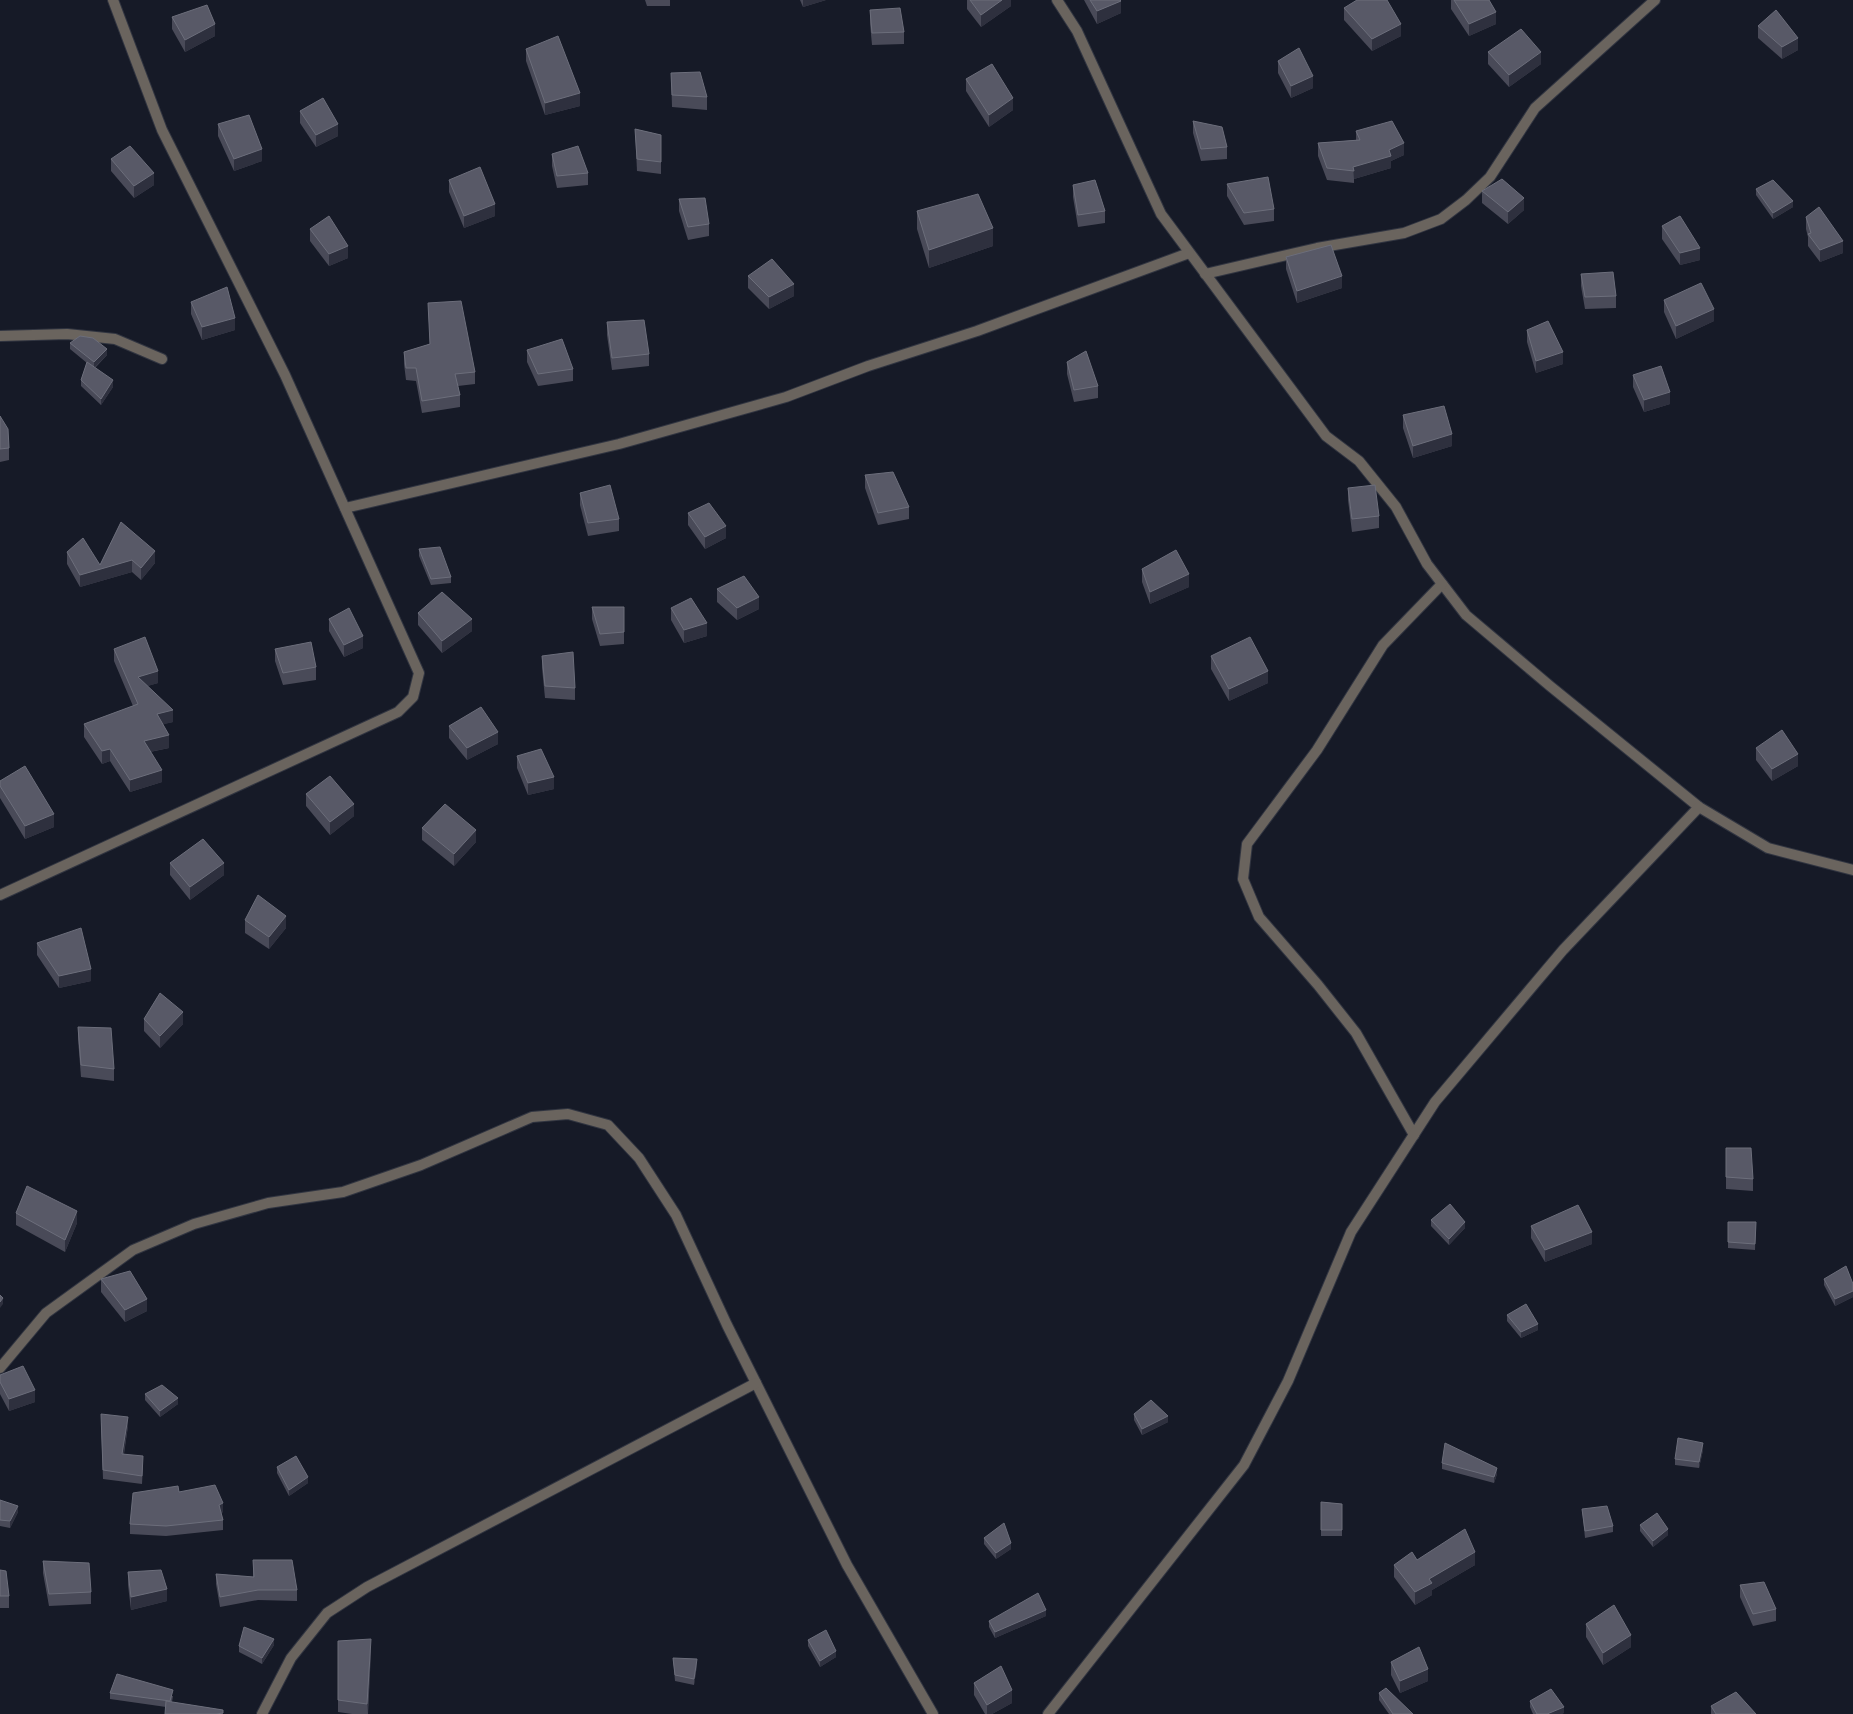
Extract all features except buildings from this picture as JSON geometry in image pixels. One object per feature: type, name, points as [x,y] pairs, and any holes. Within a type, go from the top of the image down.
[{"type":"street","points":[[0,895],[398,712],[413,697],[419,672],[285,375],[162,130],[112,0]]},
{"type":"street","points":[[1057,0],[1077,30],[1161,214],[1326,436],[1359,461],[1396,507],[1427,564],[1466,615],[1699,807],[1768,848],[1853,870]]},
{"type":"street","points":[[1206,274],[1317,248],[1404,233],[1441,218],[1466,200],[1490,177],[1535,108],[1655,0]]},
{"type":"street","points":[[345,508],[619,444],[786,397],[868,366],[977,331],[1189,253]]},
{"type":"street","points":[[0,336],[67,334],[115,339],[162,359]]},
{"type":"street","points":[[1414,1135],[1356,1034],[1318,985],[1259,917],[1243,879],[1247,844],[1317,750],[1383,646],[1442,584]]},
{"type":"street","points":[[1048,1714],[1244,1465],[1288,1381],[1351,1232],[1435,1102],[1563,950],[1699,807]]},
{"type":"street","points":[[0,1368],[46,1313],[133,1250],[194,1224],[268,1203],[343,1192],[421,1165],[532,1117],[568,1114],[608,1125],[639,1158],[676,1215],[756,1383],[847,1565],[933,1714]]},
{"type":"street","points":[[262,1714],[291,1658],[327,1613],[367,1587],[756,1383]]}]
